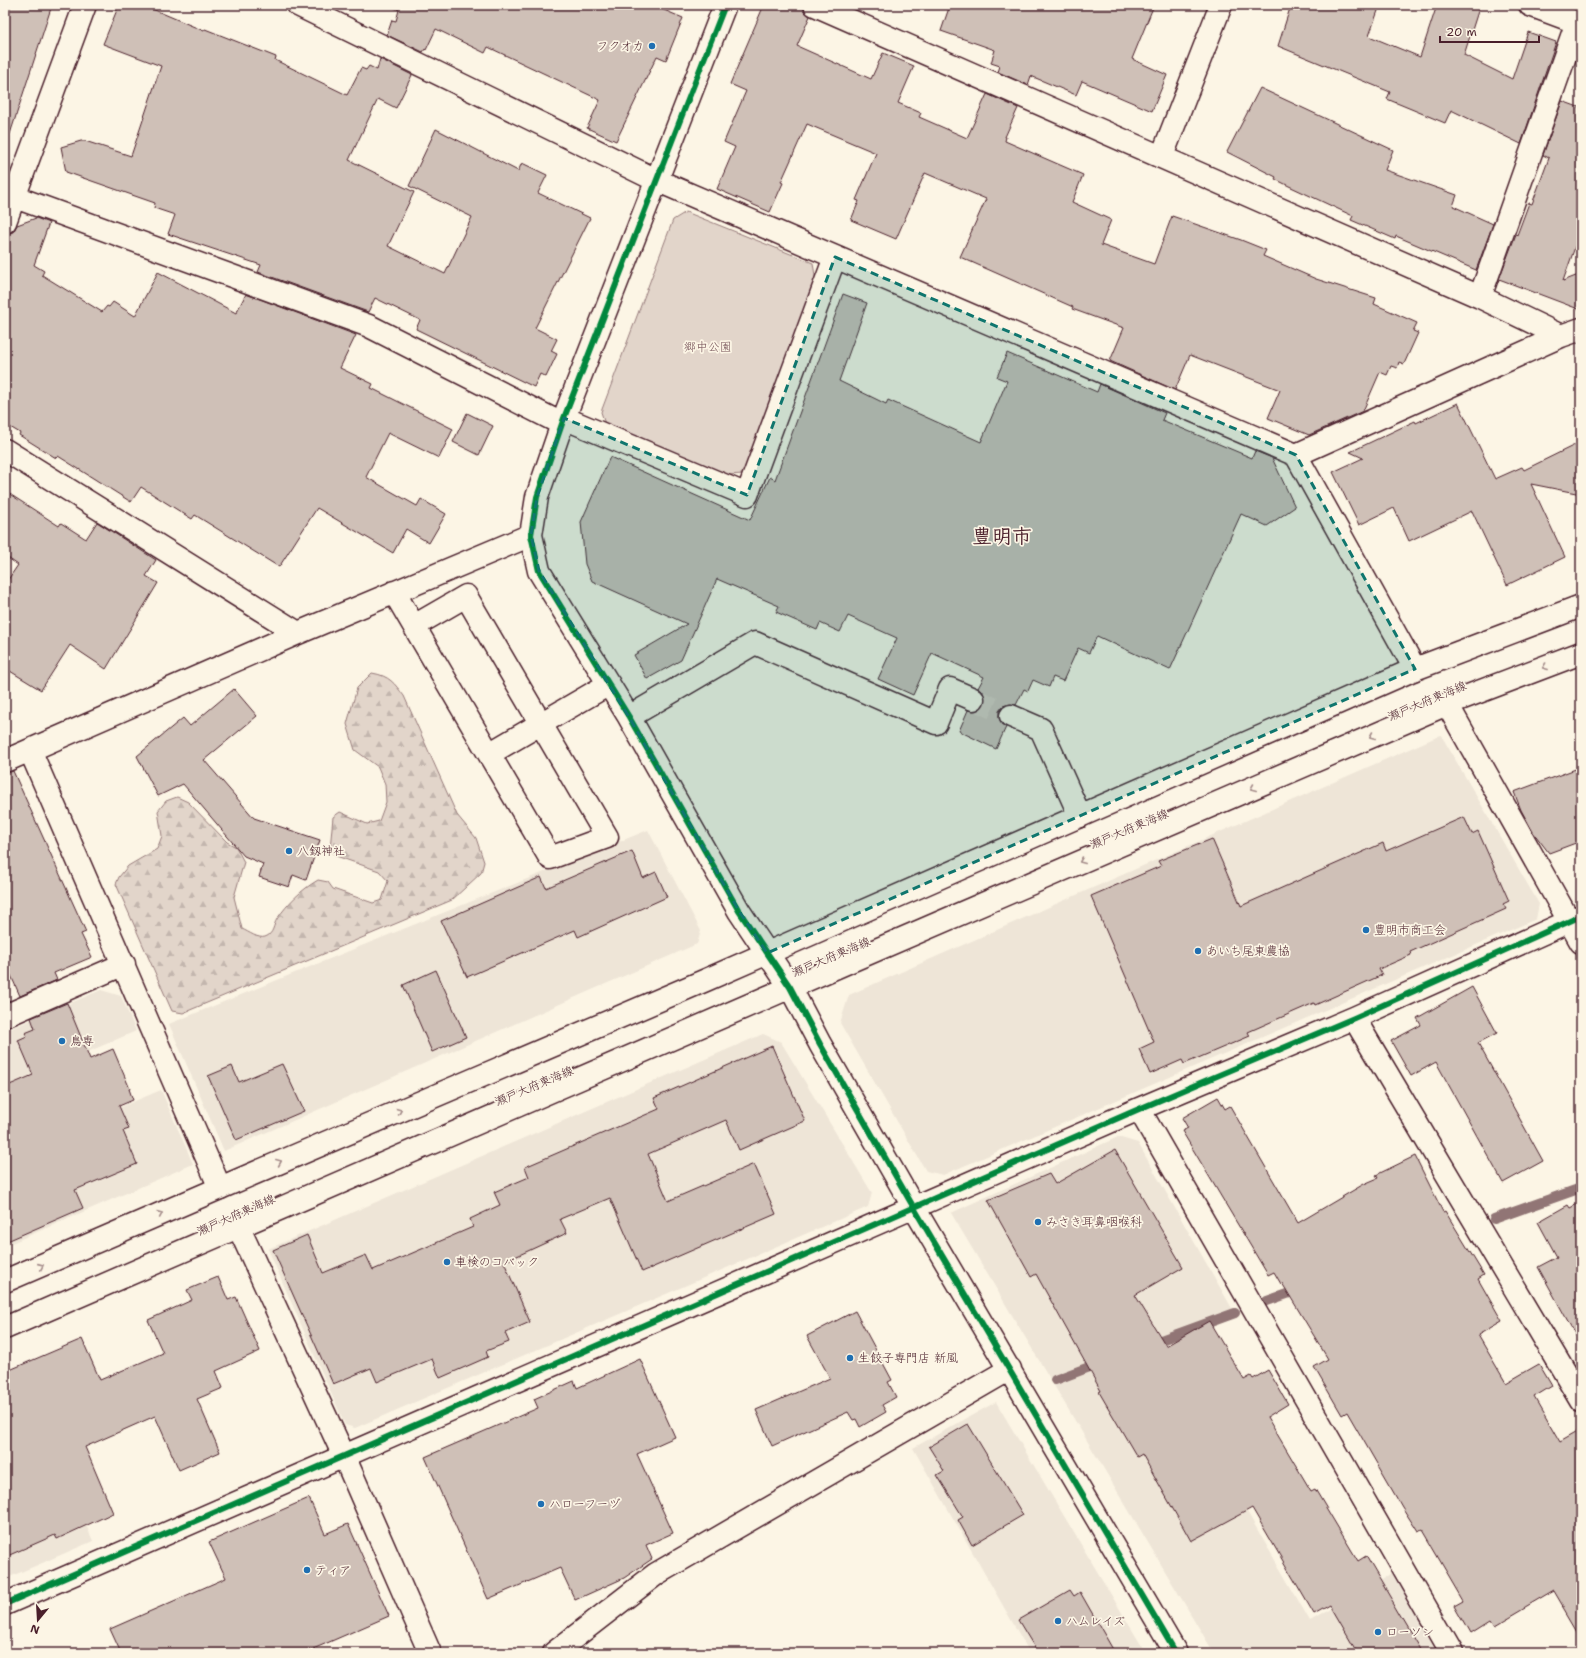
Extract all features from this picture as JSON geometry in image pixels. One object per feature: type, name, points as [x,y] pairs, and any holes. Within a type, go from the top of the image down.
[{"type":"street","points":[[5,222],[85,5]]},
{"type":"street","points":[[298,5],[656,180],[1296,455],[1415,669]]},
{"type":"street","points":[[725,5],[563,421],[537,497],[531,535],[539,571],[629,717],[739,911],[790,987],[820,1044],[914,1208],[1176,1653]]},
{"type":"street","points":[[815,5],[1162,156],[1480,297],[1571,332]]},
{"type":"street","points":[[1162,156],[1222,5]]},
{"type":"street","points":[[1480,297],[1579,23],[1530,5]]},
{"type":"street","points":[[15,198],[369,326],[563,421],[747,495],[835,257]]},
{"type":"street","points":[[1296,455],[1571,332]]},
{"type":"street","points":[[5,450],[298,633]]},
{"type":"street","points":[[5,761],[298,633],[531,535]]},
{"type":"street","points":[[394,592],[550,858],[607,837],[466,596],[414,626]]},
{"type":"street","points":[[5,1282],[767,953],[1415,669],[1581,606]]},
{"type":"street","points":[[629,717],[755,643],[936,723],[950,689],[973,699]]},
{"type":"street","name":"瀬戸大府東海線","points":[[5,1328],[1447,704],[1581,653]]},
{"type":"street","points":[[489,754],[609,684]]},
{"type":"street","points":[[1447,704],[1575,918],[1581,942]]},
{"type":"street","points":[[1011,716],[1041,729],[1080,816]]},
{"type":"street","points":[[30,750],[220,1188]]},
{"type":"street","points":[[5,1604],[1139,1109],[1354,1018],[1575,918]]},
{"type":"street","points":[[5,1016],[124,964]]},
{"type":"street","points":[[1354,1018],[1581,1400]]},
{"type":"street","points":[[1139,1109],[1452,1653]]},
{"type":"street","points":[[238,1226],[344,1456],[430,1653]]},
{"type":"street","points":[[554,1653],[656,1574],[1010,1369]]},
{"type":"highlighted area","points":[[835,257],[1296,455],[1415,669],[767,953],[739,911],[629,717],[539,571],[531,535],[537,497],[564,418],[747,495]]},
{"type":"shaded area","points":[[1441,735],[1539,904],[1536,919],[943,1175],[926,1171],[840,1023],[849,995]]},
{"type":"shaded area","points":[[648,830],[701,931],[697,944],[224,1151],[169,1024]]},
{"type":"shaded area","points":[[101,990],[121,996],[136,1031],[30,1077],[55,1135],[161,1090],[193,1164],[5,1246],[5,1031]]},
{"type":"shaded area","points":[[763,1034],[781,1042],[872,1193],[868,1207],[355,1428],[345,1425],[268,1249]]},
{"type":"shaded area","points":[[1118,1137],[1138,1143],[1234,1312],[1150,1343],[1310,1621],[1392,1574],[1438,1653],[1214,1653],[951,1213]]},
{"type":"shaded area","points":[[996,1402],[1146,1653],[1030,1653],[913,1448]]},
{"type":"shaded area","points":[[5,1422],[55,1453],[93,1541],[5,1579]]},
{"type":"green space","name":"郷中公園","points":[[686,212],[813,263],[816,282],[744,474],[726,475],[606,427],[601,412],[673,220]]},
{"type":"green space","points":[[372,673],[387,678],[404,696],[457,815],[476,838],[484,862],[481,873],[452,900],[183,1013],[172,1011],[116,884],[119,877],[128,866],[157,849],[162,836],[158,811],[166,801],[177,797],[188,802],[227,842],[236,847],[244,862],[234,897],[242,929],[254,935],[259,937],[268,936],[277,919],[290,902],[318,880],[328,882],[333,889],[373,903],[382,900],[388,881],[379,871],[336,856],[330,849],[333,817],[340,812],[367,824],[379,821],[386,802],[385,784],[378,767],[355,750],[347,724],[357,688]]},
{"type":"building","points":[[5,5],[52,5],[10,134],[5,133]]},
{"type":"building","points":[[119,5],[143,5],[204,31],[205,29],[276,57],[275,60],[347,95],[361,68],[366,70],[369,66],[377,70],[380,59],[412,75],[396,108],[378,99],[349,160],[414,192],[388,246],[445,274],[472,217],[409,186],[436,129],[518,171],[522,163],[547,175],[538,193],[590,218],[535,328],[557,339],[551,351],[557,354],[546,377],[540,374],[534,387],[416,329],[420,320],[375,298],[368,312],[258,272],[261,265],[168,234],[175,215],[154,208],[155,203],[66,172],[61,147],[81,141],[131,156],[161,66],[103,44]]},
{"type":"building","points":[[389,5],[652,5],[683,18],[666,60],[657,56],[616,141],[587,128],[600,100],[488,47],[485,53],[436,29],[426,50],[425,49],[423,52],[387,35],[392,20],[396,21],[399,10]]},
{"type":"building","points":[[764,5],[803,5],[805,12],[810,16],[797,46],[871,79],[883,53],[914,66],[898,103],[921,113],[919,117],[967,138],[987,94],[1018,108],[1005,137],[1005,141],[1083,175],[1072,202],[1111,220],[1101,245],[1154,264],[1172,216],[1241,240],[1266,250],[1263,256],[1316,279],[1376,298],[1374,304],[1417,323],[1413,331],[1418,333],[1404,364],[1399,362],[1397,368],[1391,366],[1387,375],[1380,372],[1363,411],[1309,435],[1268,418],[1280,390],[1190,355],[1175,390],[1110,361],[1124,328],[1072,309],[1073,307],[960,257],[986,199],[925,173],[896,239],[851,220],[859,201],[856,200],[876,153],[807,124],[781,182],[783,183],[770,212],[717,189],[735,147],[724,142],[746,91],[730,84]]},
{"type":"building","points":[[950,5],[1154,5],[1132,59],[1167,75],[1152,111],[1082,81],[1076,95],[1031,76],[1028,85],[998,72],[1000,66],[991,63],[995,50],[941,31]]},
{"type":"building","points":[[1291,5],[1380,5],[1369,36],[1420,57],[1437,5],[1480,5],[1464,55],[1512,79],[1528,32],[1556,42],[1521,144],[1451,110],[1445,123],[1387,99],[1390,92],[1278,46]]},
{"type":"building","points":[[1260,88],[1393,150],[1385,170],[1457,195],[1453,206],[1493,224],[1476,270],[1396,236],[1395,239],[1351,220],[1353,216],[1275,179],[1276,177],[1227,152]]},
{"type":"building","points":[[1562,101],[1581,108],[1581,230],[1563,281],[1581,274],[1581,310],[1499,279],[1529,203],[1532,204],[1549,158],[1543,155]]},
{"type":"building","points":[[36,218],[49,223],[34,265],[44,271],[42,275],[102,312],[113,302],[135,316],[158,272],[236,313],[246,294],[356,335],[340,368],[373,384],[371,388],[453,429],[439,458],[388,433],[366,477],[417,506],[421,499],[446,514],[429,543],[406,529],[393,553],[317,508],[279,567],[195,515],[192,519],[141,487],[131,502],[58,456],[56,458],[19,435],[20,433],[5,424],[5,234],[13,232],[17,225]]},
{"type":"building","points":[[843,294],[867,303],[839,381],[886,404],[888,400],[981,442],[1007,381],[997,377],[1007,353],[1097,392],[1100,384],[1165,413],[1162,420],[1252,458],[1255,451],[1272,458],[1295,507],[1267,526],[1241,514],[1170,670],[1097,636],[1089,653],[1078,648],[1063,681],[1053,677],[1049,687],[1033,680],[1028,691],[1024,689],[1016,705],[1009,704],[1003,706],[999,711],[999,718],[1001,724],[1006,727],[996,749],[959,731],[968,710],[975,711],[981,709],[984,704],[985,697],[983,691],[978,688],[984,677],[932,653],[913,695],[878,679],[897,638],[848,616],[840,632],[820,623],[817,630],[776,612],[779,606],[717,579],[681,660],[647,679],[634,655],[687,624],[592,581],[585,564],[581,522],[610,457],[750,520],[770,477],[775,480]]},
{"type":"building","points":[[1458,403],[1495,479],[1522,467],[1524,470],[1581,442],[1581,494],[1531,484],[1565,557],[1507,585],[1472,511],[1409,541],[1394,508],[1359,525],[1333,472],[1363,458],[1350,452],[1415,421],[1416,423]]},
{"type":"building","points":[[467,413],[493,426],[479,455],[453,442]]},
{"type":"building","points":[[5,491],[59,526],[61,523],[86,539],[97,522],[156,560],[146,576],[158,583],[106,669],[70,645],[41,690],[5,668],[5,584],[18,565],[5,556]]},
{"type":"building","points":[[234,689],[257,716],[204,760],[254,818],[320,840],[306,880],[293,875],[289,887],[259,877],[263,864],[244,856],[183,784],[158,796],[137,756],[183,718],[190,726]]},
{"type":"building","points":[[1581,767],[1581,841],[1549,853],[1533,832],[1521,810],[1514,792]]},
{"type":"building","points":[[13,771],[86,932],[81,934],[92,957],[54,973],[57,980],[20,996],[5,962],[5,773]]},
{"type":"building","points":[[1464,817],[1472,834],[1478,831],[1509,901],[1503,904],[1506,909],[1410,952],[1411,955],[1379,969],[1382,975],[1315,1005],[1314,1003],[1248,1032],[1250,1036],[1184,1064],[1182,1060],[1150,1074],[1139,1049],[1154,1042],[1091,896],[1161,866],[1158,861],[1212,839],[1241,906],[1383,843],[1386,851]]},
{"type":"building","points":[[632,851],[643,878],[656,872],[667,897],[578,937],[575,930],[467,977],[441,921],[541,877],[546,888]]},
{"type":"building","points":[[436,970],[466,1037],[432,1052],[403,985]]},
{"type":"building","points":[[1472,987],[1497,1033],[1478,1043],[1543,1161],[1503,1183],[1436,1062],[1411,1076],[1391,1041],[1421,1025],[1417,1018]]},
{"type":"building","points":[[67,1003],[90,1059],[113,1049],[130,1089],[133,1100],[119,1106],[129,1129],[123,1131],[137,1164],[75,1190],[83,1208],[5,1242],[5,1087],[33,1075],[18,1040],[27,1036],[25,1033],[35,1029],[31,1018]]},
{"type":"building","points":[[772,1046],[805,1121],[739,1150],[726,1120],[648,1154],[668,1201],[754,1164],[776,1214],[642,1272],[610,1198],[560,1219],[567,1233],[504,1262],[530,1322],[505,1333],[509,1342],[486,1351],[488,1357],[440,1378],[432,1359],[377,1382],[371,1368],[333,1384],[273,1250],[307,1235],[323,1273],[366,1255],[373,1270],[473,1227],[470,1219],[500,1205],[494,1192],[529,1177],[525,1167],[659,1109],[654,1098]]},
{"type":"building","points":[[282,1064],[304,1111],[236,1140],[208,1076],[232,1066],[239,1082]]},
{"type":"building","points":[[1218,1097],[1225,1109],[1230,1106],[1298,1223],[1364,1184],[1378,1178],[1376,1175],[1415,1156],[1443,1212],[1445,1211],[1484,1275],[1478,1279],[1502,1321],[1478,1335],[1506,1383],[1539,1364],[1552,1386],[1534,1397],[1560,1442],[1581,1430],[1581,1637],[1554,1591],[1493,1627],[1489,1621],[1470,1633],[1454,1605],[1463,1600],[1422,1530],[1418,1532],[1347,1412],[1342,1415],[1314,1367],[1328,1359],[1282,1283],[1281,1284],[1274,1272],[1268,1275],[1182,1131],[1188,1128],[1182,1118]]},
{"type":"building","points":[[1115,1150],[1183,1267],[1135,1295],[1166,1346],[1209,1321],[1244,1380],[1251,1376],[1253,1379],[1268,1370],[1288,1404],[1267,1417],[1311,1491],[1315,1489],[1358,1561],[1366,1556],[1423,1653],[1358,1653],[1330,1605],[1314,1614],[1252,1508],[1191,1541],[1142,1454],[1137,1457],[1099,1392],[1101,1391],[1036,1274],[1031,1277],[988,1200],[1049,1174],[1055,1184]]},
{"type":"building","points":[[1581,1202],[1581,1345],[1538,1267],[1557,1257],[1538,1222],[1568,1205],[1570,1208]]},
{"type":"building","points":[[218,1277],[228,1300],[236,1297],[260,1351],[216,1371],[223,1388],[197,1399],[220,1452],[179,1470],[155,1416],[85,1447],[113,1513],[57,1539],[55,1535],[5,1557],[5,1372],[82,1339],[100,1380],[163,1353],[148,1320],[192,1300],[187,1290]]},
{"type":"building","name":"生餃子専門店 新風","points":[[855,1311],[892,1380],[888,1382],[896,1397],[882,1405],[886,1412],[860,1427],[856,1419],[853,1420],[848,1412],[772,1446],[756,1410],[830,1378],[807,1336]]},
{"type":"building","name":"ハローフーヅ","points":[[640,1359],[675,1437],[637,1454],[673,1533],[646,1545],[652,1559],[624,1578],[575,1600],[560,1568],[488,1599],[425,1457],[538,1408],[534,1399],[574,1381],[577,1388]]},
{"type":"building","points":[[968,1424],[1023,1515],[972,1545],[958,1520],[963,1517],[937,1475],[944,1471],[929,1447]]},
{"type":"building","name":"ティア","points":[[309,1498],[325,1534],[348,1524],[389,1616],[304,1653],[121,1653],[110,1629],[226,1578],[209,1542]]},
{"type":"building","name":"ハムレイズ","points":[[1070,1590],[1074,1596],[1080,1592],[1115,1653],[1038,1653],[1018,1620]]},
{"type":"waterway","points":[[1494,1219],[1581,1188]]},
{"type":"waterway","points":[[1267,1301],[1301,1289]]},
{"type":"waterway","points":[[1150,1344],[1235,1313]]},
{"type":"waterway","points":[[1055,1380],[1100,1363]]},
{"type":"tunnel","points":[[973,699],[1011,716]]},
{"type":"cycle path","points":[[725,5],[564,418],[537,497],[531,535],[539,571],[629,717],[739,911],[790,987],[820,1044],[914,1208],[1176,1653]]},
{"type":"cycle path","points":[[5,1604],[1139,1109],[1354,1018],[1581,916]]},
{"type":"place","name":"フクオカ","points":[[652,46]]},
{"type":"place","name":"八釼神社","points":[[289,851]]},
{"type":"place","name":"豊明市商工会","points":[[1366,930]]},
{"type":"place","name":"あいち尾東農協","points":[[1198,951]]},
{"type":"place","name":"鳥専","points":[[62,1041]]},
{"type":"place","name":"みさき耳鼻咽喉科","points":[[1038,1222]]},
{"type":"place","name":"車検のコバック","points":[[447,1262]]},
{"type":"place","name":"生餃子専門店 新風","points":[[850,1358]]},
{"type":"place","name":"ハローフーヅ","points":[[541,1504]]},
{"type":"place","name":"ティア","points":[[307,1570]]},
{"type":"place","name":"ハムレイズ","points":[[1058,1621]]},
{"type":"place","name":"ローソン","points":[[1378,1632]]},
{"type":"district","name":"豊明市","points":[[1002,536]]}]
